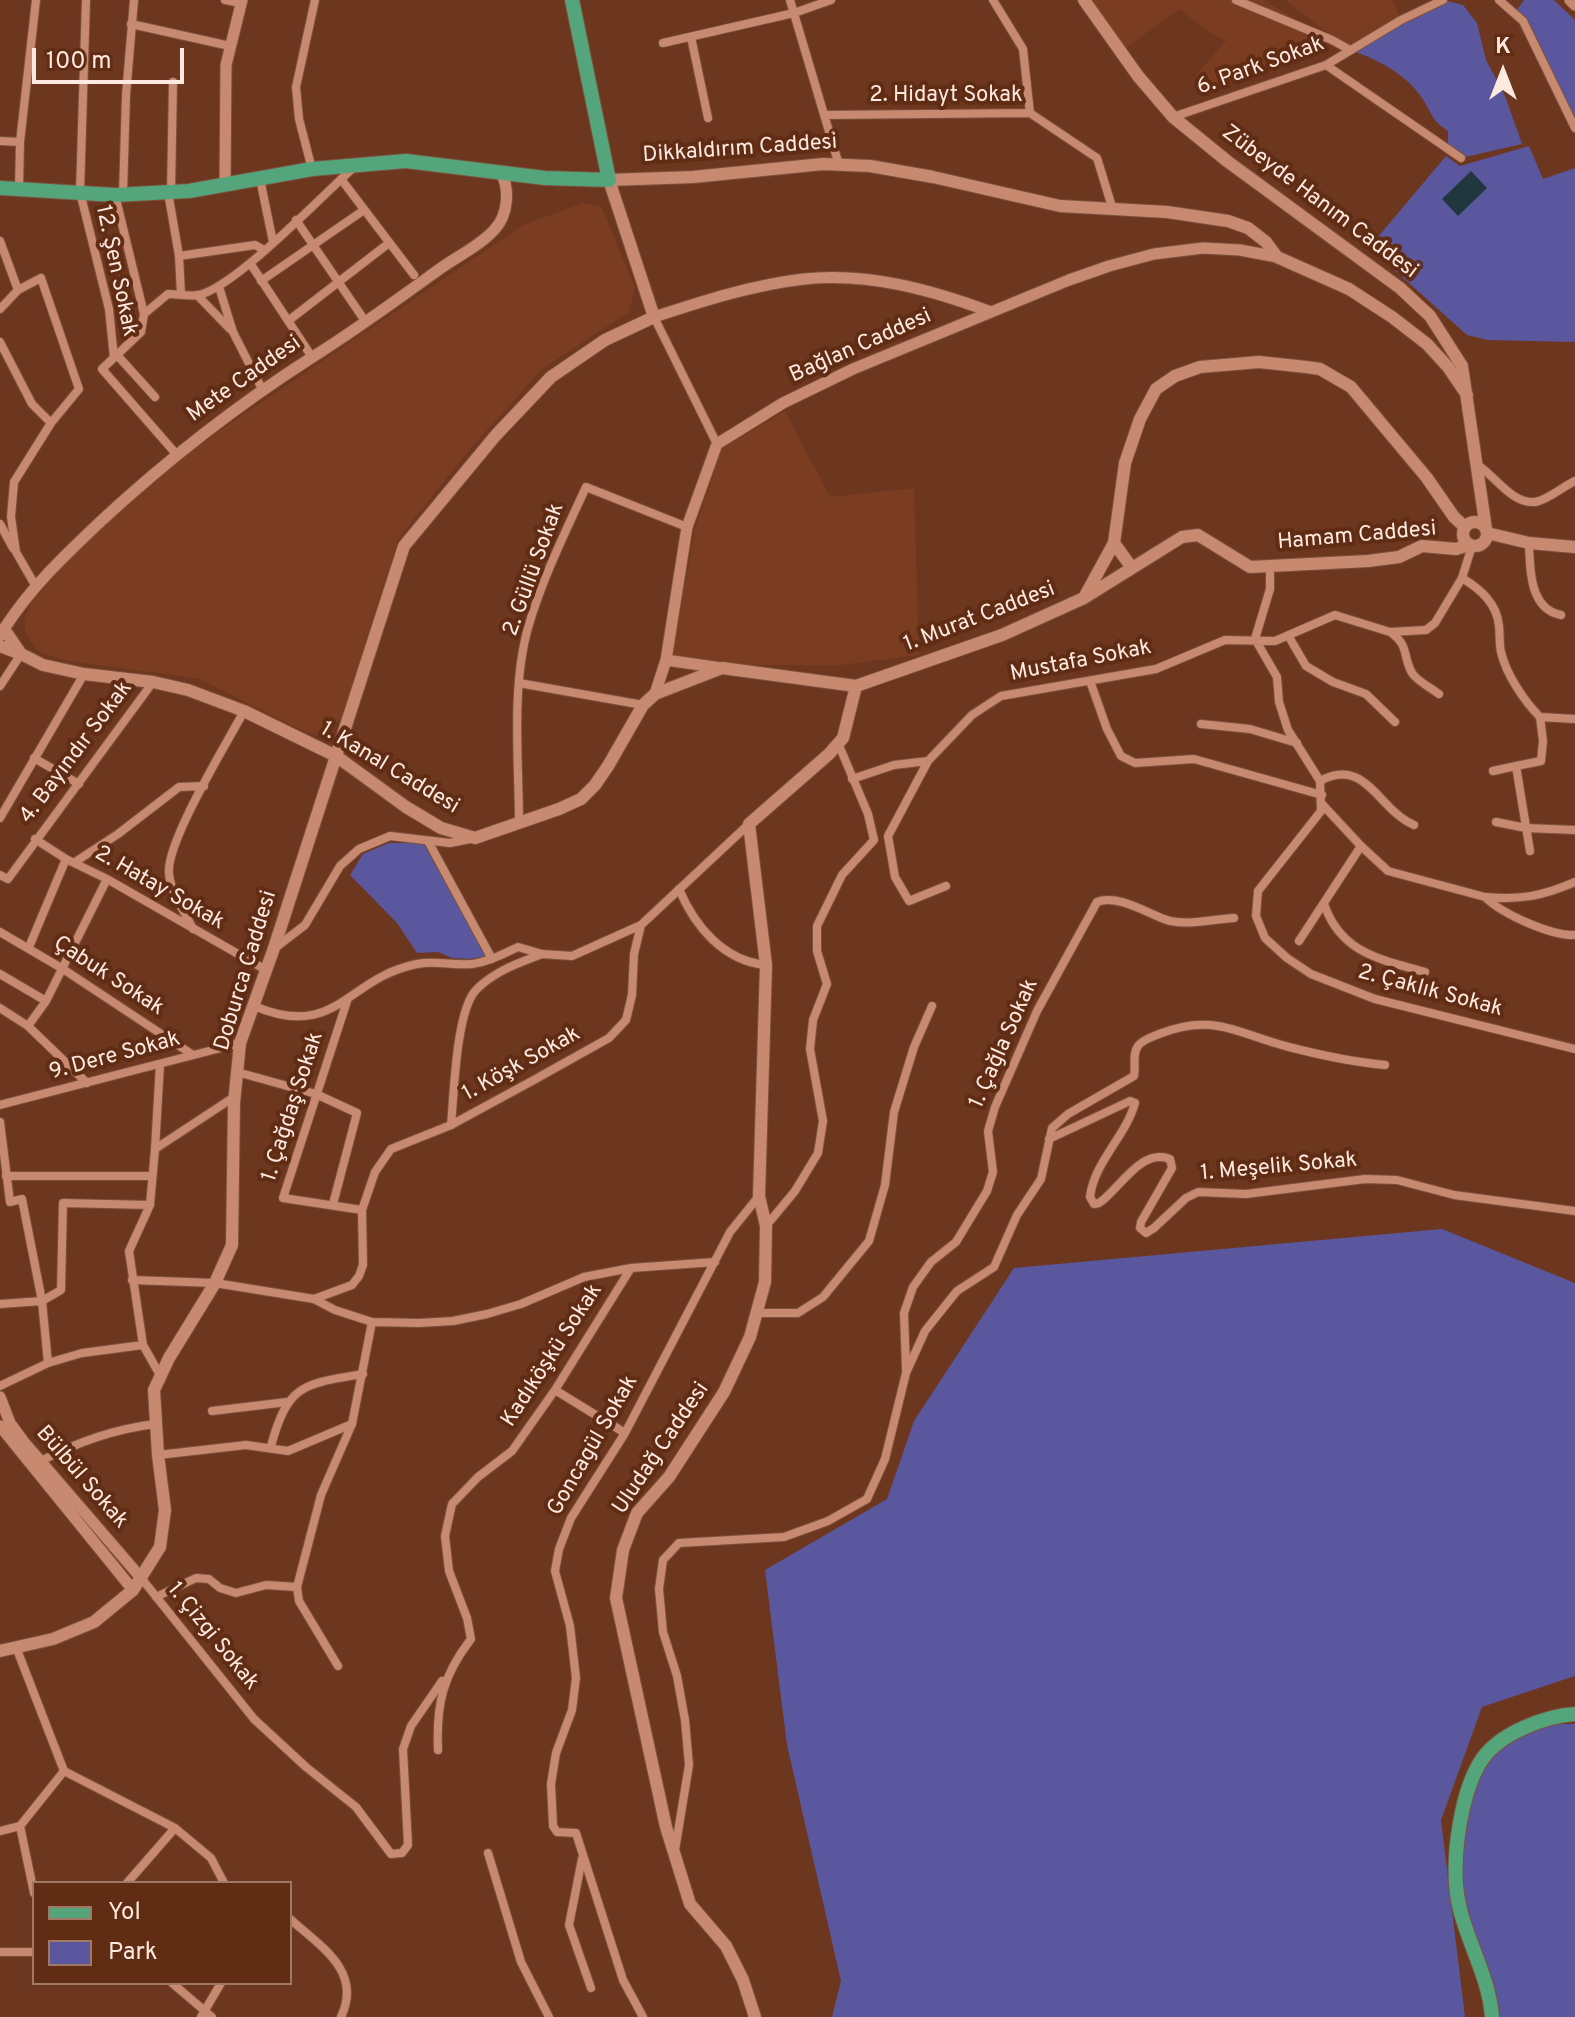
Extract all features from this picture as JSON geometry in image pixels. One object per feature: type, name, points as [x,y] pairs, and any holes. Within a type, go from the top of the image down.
[{"type":"main road","points":[[572,0],[609,180],[654,317]]},
{"type":"main road","name":"Zübeyde Hanım Caddesi","points":[[1084,0],[1138,76],[1173,117],[1227,161],[1400,288],[1430,316],[1462,366],[1475,464]]},
{"type":"main road","points":[[1091,0],[1109,33]]},
{"type":"main road","name":"Dikkaldırım Caddesi","points":[[0,188],[119,195],[169,192],[312,169],[406,161],[501,173],[609,180],[693,177],[823,164],[870,166],[1060,206],[1167,212],[1228,221],[1248,228],[1266,242],[1277,257],[1349,289],[1392,317],[1427,344],[1467,395]]},
{"type":"main road","name":"Doburca Caddesi","points":[[0,1651],[53,1639],[94,1622],[133,1590],[160,1547],[165,1510],[154,1390],[215,1283],[232,1245],[234,1097],[240,1043],[274,948],[404,546],[496,435],[551,377],[605,340],[654,317]]},
{"type":"main road","name":"1. Murat Caddesi","points":[[856,686],[1002,635],[1084,598],[1114,543],[1125,463],[1140,419],[1156,389],[1175,376],[1200,367],[1259,362],[1320,369],[1351,387],[1427,478],[1454,517],[1469,525]]},
{"type":"main road","points":[[1475,464],[1469,525],[1463,535],[1575,547]]},
{"type":"main road","points":[[1475,464],[1479,539]]},
{"type":"main road","points":[[1469,525],[1480,524],[1479,539]]},
{"type":"main road","name":"Hamam Caddesi","points":[[1084,598],[1182,537],[1198,535],[1250,567],[1368,561],[1399,557],[1422,546],[1456,549],[1479,539]]},
{"type":"main road","points":[[1114,543],[1132,568]]},
{"type":"main road","points":[[1,628],[21,654]]},
{"type":"main road","name":"1. Kanal Caddesi","points":[[0,646],[43,665],[188,690],[244,711],[336,756],[406,807],[441,828],[475,838],[581,799],[595,785],[643,705],[655,694],[722,668],[856,686]]},
{"type":"main road","points":[[749,824],[843,738],[856,686]]},
{"type":"main road","name":"Uludağ Caddesi","points":[[749,824],[766,965],[759,1196],[766,1226],[765,1282],[750,1337],[724,1392],[669,1477],[637,1513],[623,1550],[616,1598],[666,1827],[690,1904],[726,1946],[743,1980],[755,2017]]},
{"type":"main road","points":[[1492,2017],[1490,1997],[1457,1895],[1456,1856],[1465,1796],[1484,1757],[1505,1738],[1534,1724],[1575,1714]]},
{"type":"street","points":[[19,188],[20,142],[36,0]]},
{"type":"street","name":"12. Şen Sokak","points":[[86,0],[80,192],[109,309],[116,356],[155,397]]},
{"type":"street","points":[[134,0],[119,195],[144,314],[141,332],[102,369],[177,455]]},
{"type":"street","points":[[225,0],[241,2],[226,65],[225,185]]},
{"type":"street","points":[[312,169],[299,119],[296,87],[315,0]]},
{"type":"street","points":[[790,0],[839,165]]},
{"type":"street","points":[[663,43],[794,13],[831,0]]},
{"type":"street","points":[[993,0],[1023,49],[1030,113]]},
{"type":"street","points":[[1236,0],[1350,50]]},
{"type":"street","name":"6. Park Sokak","points":[[1173,117],[1326,65],[1443,0]]},
{"type":"street","points":[[1499,0],[1523,21],[1575,128]]},
{"type":"street","points":[[1570,0],[1575,5]]},
{"type":"street","points":[[131,24],[230,46]]},
{"type":"street","points":[[691,37],[708,118]]},
{"type":"street","points":[[1326,65],[1461,158]]},
{"type":"street","points":[[173,82],[169,192],[179,256],[181,294]]},
{"type":"street","name":"2. Hidayt Sokak","points":[[824,115],[1030,113],[1097,158],[1113,210]]},
{"type":"street","points":[[0,141],[20,142]]},
{"type":"street","points":[[144,314],[168,294],[197,295],[219,287],[250,263],[357,164]]},
{"type":"street","name":"Mete Caddesi","points":[[1,628],[35,585],[135,490],[177,455],[262,389],[372,320],[496,228],[508,186],[501,173]]},
{"type":"street","points":[[260,179],[273,242]]},
{"type":"street","points":[[341,179],[414,275]]},
{"type":"street","points":[[261,281],[364,210]]},
{"type":"street","points":[[296,220],[363,318]]},
{"type":"street","points":[[0,241],[18,290]]},
{"type":"street","points":[[288,321],[389,243]]},
{"type":"street","points":[[179,256],[255,245],[264,250]]},
{"type":"street","name":"Bağlan Caddesi","points":[[717,444],[783,403],[853,369],[1069,280],[1154,254],[1203,248],[1240,250],[1277,257]]},
{"type":"street","points":[[250,263],[312,357]]},
{"type":"street","points":[[0,309],[18,290],[41,278],[79,389],[51,423],[14,482],[11,517],[16,552]]},
{"type":"street","points":[[655,694],[666,660],[687,527],[717,444],[654,317],[730,293],[806,279],[894,282],[948,296],[991,312]]},
{"type":"street","points":[[219,287],[233,332],[262,389]]},
{"type":"street","points":[[197,295],[233,332]]},
{"type":"street","points":[[0,342],[3,355],[32,404],[51,423]]},
{"type":"street","points":[[1475,464],[1523,501],[1535,502],[1575,481]]},
{"type":"street","name":"2. Güllü Sokak","points":[[519,824],[519,683],[527,630],[552,561],[586,487],[687,527]]},
{"type":"street","points":[[0,524],[35,585]]},
{"type":"street","name":"Mustafa Sokak","points":[[888,836],[928,761],[972,715],[1001,696],[1156,669],[1225,640],[1275,641],[1335,615],[1390,632],[1426,630],[1435,623],[1462,578],[1479,539]]},
{"type":"street","points":[[1529,543],[1531,584],[1541,602],[1553,613],[1561,615]]},
{"type":"street","points":[[1270,565],[1270,589],[1255,639],[1277,677],[1279,702],[1288,730],[1320,781],[1322,799]]},
{"type":"street","points":[[1462,578],[1482,591],[1494,607],[1499,622],[1501,651],[1509,671],[1530,707],[1540,717],[1543,741],[1541,761],[1493,771]]},
{"type":"street","points":[[1390,632],[1406,648],[1412,674],[1439,694]]},
{"type":"street","points":[[1289,637],[1306,666],[1333,682],[1366,694],[1395,722]]},
{"type":"street","points":[[0,686],[21,654]]},
{"type":"street","points":[[666,660],[722,668]]},
{"type":"street","points":[[0,818],[84,674]]},
{"type":"street","points":[[1090,681],[1107,729],[1121,756],[1135,763],[1194,759],[1322,799],[1361,846],[1388,871],[1485,897],[1513,899],[1547,895],[1575,882]]},
{"type":"street","name":"4. Bayındır Sokak","points":[[0,875],[8,879],[153,682]]},
{"type":"street","points":[[519,683],[643,705]]},
{"type":"street","points":[[193,929],[171,885],[168,871],[174,842],[244,711]]},
{"type":"street","points":[[1540,717],[1575,719]]},
{"type":"street","points":[[1201,724],[1250,729],[1297,743]]},
{"type":"street","points":[[838,743],[868,814],[874,840]]},
{"type":"street","points":[[34,758],[79,784]]},
{"type":"street","points":[[852,779],[894,765],[928,761]]},
{"type":"street","points":[[1516,766],[1530,851]]},
{"type":"street","points":[[1320,781],[1334,774],[1346,773],[1378,794],[1403,820],[1414,825]]},
{"type":"street","points":[[29,947],[71,861],[118,834],[179,787],[204,786]]},
{"type":"street","name":"2. Çaklık Sokak","points":[[1322,799],[1321,811],[1258,891],[1256,916],[1265,938],[1311,974],[1375,999],[1575,1049]]},
{"type":"street","points":[[1496,822],[1526,828],[1575,830]]},
{"type":"street","points":[[254,1006],[274,1015],[305,1017],[327,1013],[380,977],[415,964],[438,961],[469,965],[518,947],[542,954],[572,956],[641,925],[749,824]]},
{"type":"street","points":[[274,948],[305,925],[340,866],[359,849],[390,836],[450,843],[475,838]]},
{"type":"street","points":[[766,1226],[795,1191],[818,1153],[823,1121],[810,1049],[813,1020],[827,984],[817,951],[817,926],[842,875],[874,840],[888,836],[895,877],[909,901],[946,886]]},
{"type":"street","name":"2. Hatay Sokak","points":[[35,839],[266,970]]},
{"type":"street","points":[[428,841],[492,959]]},
{"type":"street","points":[[1299,941],[1361,846]]},
{"type":"street","points":[[28,1026],[46,1001],[107,879]]},
{"type":"street","points":[[679,889],[689,914],[724,951],[749,963],[766,965]]},
{"type":"street","points":[[1485,897],[1495,907],[1548,930],[1575,935]]},
{"type":"street","name":"1. Çağla Sokak","points":[[906,1373],[904,1313],[913,1287],[931,1262],[956,1242],[987,1191],[993,1172],[988,1131],[995,1107],[1037,1011],[1097,902],[1103,899],[1114,901],[1167,921],[1234,918]]},
{"type":"street","points":[[1324,904],[1331,924],[1353,948],[1425,972]]},
{"type":"street","name":"1. Köşk Sokak","points":[[451,1125],[609,1038],[626,1020],[641,925]]},
{"type":"street","name":"Çabuk Sokak","points":[[0,932],[29,947],[193,1055]]},
{"type":"street","name":"1. Köşk Sokak","points":[[451,1125],[463,1016],[475,991],[504,969],[542,954]]},
{"type":"street","points":[[0,974],[46,1001]]},
{"type":"street","name":"1. Çağdaş Sokak","points":[[349,997],[283,1198],[362,1210]]},
{"type":"street","points":[[758,1313],[798,1313],[811,1305],[823,1297],[869,1241],[885,1185],[894,1112],[914,1047],[932,1006]]},
{"type":"street","points":[[0,1008],[28,1026],[87,1083]]},
{"type":"street","points":[[674,1853],[689,1765],[677,1676],[663,1632],[659,1589],[663,1560],[679,1543],[784,1537],[828,1521],[867,1499],[885,1459],[906,1373],[925,1331],[957,1291],[994,1267],[1017,1215],[1041,1179],[1052,1128],[1068,1114],[1134,1076],[1136,1048],[1141,1042],[1174,1028],[1211,1023],[1288,1047],[1352,1062],[1385,1065]]},
{"type":"street","name":"9. Dere Sokak","points":[[0,1105],[240,1043]]},
{"type":"street","points":[[160,1064],[150,1205],[129,1251],[143,1345],[160,1375]]},
{"type":"street","points":[[237,1072],[316,1094],[357,1113],[333,1204]]},
{"type":"street","points":[[155,1149],[234,1097]]},
{"type":"street","name":"1. Meşelik Sokak","points":[[1049,1139],[1130,1101],[1135,1103],[1132,1115],[1096,1174],[1090,1197],[1094,1204],[1099,1203],[1138,1166],[1161,1156],[1170,1159],[1170,1174],[1141,1222],[1140,1228],[1146,1233],[1186,1198],[1198,1192],[1246,1194],[1365,1179],[1397,1180],[1454,1195],[1575,1211]]},
{"type":"street","points":[[0,1122],[6,1176],[5,1203],[22,1199],[42,1301],[48,1363]]},
{"type":"street","points":[[314,1299],[352,1285],[359,1276],[363,1265],[362,1210],[375,1172],[391,1149],[451,1125]]},
{"type":"street","points":[[6,1176],[152,1176]]},
{"type":"street","name":"Goncagül Sokak","points":[[643,2017],[623,1980],[576,1833],[557,1832],[553,1826],[551,1784],[556,1753],[572,1710],[576,1678],[570,1626],[555,1571],[559,1549],[571,1518],[625,1433],[730,1232],[759,1196]]},
{"type":"street","points":[[0,1304],[42,1301],[61,1290],[63,1203],[150,1205]]},
{"type":"street","points":[[132,1280],[215,1283],[314,1299],[335,1310],[372,1322],[419,1323],[453,1321],[487,1314],[521,1304],[584,1277],[631,1268],[715,1262]]},
{"type":"street","name":"Kadıköşkü Sokak","points":[[438,1750],[437,1723],[442,1688],[471,1639],[467,1618],[449,1571],[445,1536],[452,1504],[478,1477],[512,1451],[555,1390],[631,1268]]},
{"type":"street","points":[[338,1666],[299,1601],[297,1587],[321,1495],[352,1424],[372,1322]]},
{"type":"street","points":[[0,1386],[48,1363],[82,1353],[143,1345]]},
{"type":"street","points":[[271,1446],[287,1402],[304,1386],[363,1374]]},
{"type":"street","points":[[555,1390],[625,1433]]},
{"type":"street","name":"Bülbül Sokak","points":[[0,1397],[10,1423],[36,1464],[133,1590]]},
{"type":"street","points":[[212,1411],[287,1402]]},
{"type":"street","points":[[36,1464],[91,1439],[155,1424]]},
{"type":"street","points":[[158,1455],[246,1445],[271,1446],[288,1451],[352,1424]]},
{"type":"street","name":"Bülbül Sokak","points":[[0,1426],[142,1579]]},
{"type":"street","points":[[156,1597],[196,1578],[209,1579],[220,1588],[236,1593],[266,1585],[297,1587]]},
{"type":"street","name":"1. Çizgi Sokak","points":[[142,1579],[254,1719],[356,1807],[375,1830],[386,1850],[398,1855],[408,1845],[403,1749],[411,1726],[448,1675]]},
{"type":"street","points":[[16,1647],[64,1771],[175,1828],[211,1858],[223,1881]]},
{"type":"street","points":[[0,1831],[20,1826],[64,1771]]},
{"type":"street","points":[[20,1826],[32,1883]]},
{"type":"street","points":[[129,1881],[175,1828]]},
{"type":"street","points":[[488,1853],[521,1962],[549,2017]]},
{"type":"street","points":[[583,1858],[569,1925],[591,1988]]},
{"type":"street","points":[[292,1921],[340,1965],[348,1989],[347,2004],[341,2017]]},
{"type":"street","points":[[0,1952],[32,1952]]},
{"type":"street","points":[[174,1985],[206,2015],[220,1985]]},
{"type":"shaded area","points":[[1091,0],[1263,0],[1332,40],[1210,89],[1202,88],[1195,77],[1226,41],[1180,9],[1121,51]]},
{"type":"shaded area","points":[[1285,0],[1393,0],[1401,20],[1350,50]]},
{"type":"shaded area","points":[[583,203],[601,206],[635,287],[629,312],[542,369],[471,448],[398,539],[341,718],[321,737],[296,728],[200,679],[63,660],[38,651],[26,634],[24,618],[32,602],[84,543],[175,461],[523,225]]},
{"type":"shaded area","points":[[785,411],[830,497],[914,488],[919,655],[841,665],[741,665],[672,655],[695,529],[722,449]]},
{"type":"green space","points":[[1443,0],[1463,5],[1477,23],[1486,60],[1505,96],[1522,144],[1461,158],[1448,149],[1448,131],[1436,121],[1409,83],[1382,63],[1350,50]]},
{"type":"green space","points":[[1524,0],[1554,0],[1575,20],[1575,128],[1540,53],[1514,14]]},
{"type":"green space","points":[[1529,146],[1543,179],[1575,168],[1575,342],[1488,340],[1467,335],[1371,249],[1446,156],[1460,166]]},
{"type":"green space","points":[[389,843],[423,843],[486,956],[470,959],[452,958],[438,952],[417,953],[397,923],[350,875],[363,854]]},
{"type":"green space","points":[[1442,1229],[1575,1283],[1575,1676],[1482,1707],[1441,1820],[1465,2017],[832,2017],[841,1981],[787,1745],[765,1570],[887,1499],[914,1421],[1014,1268]]},
{"type":"green space","points":[[1554,1724],[1575,1724],[1575,2017],[1497,2017],[1463,1883],[1463,1848],[1468,1811],[1478,1779],[1492,1758],[1517,1740]]},
{"type":"water","points":[[1471,171],[1487,188],[1458,216],[1442,199]]}]
